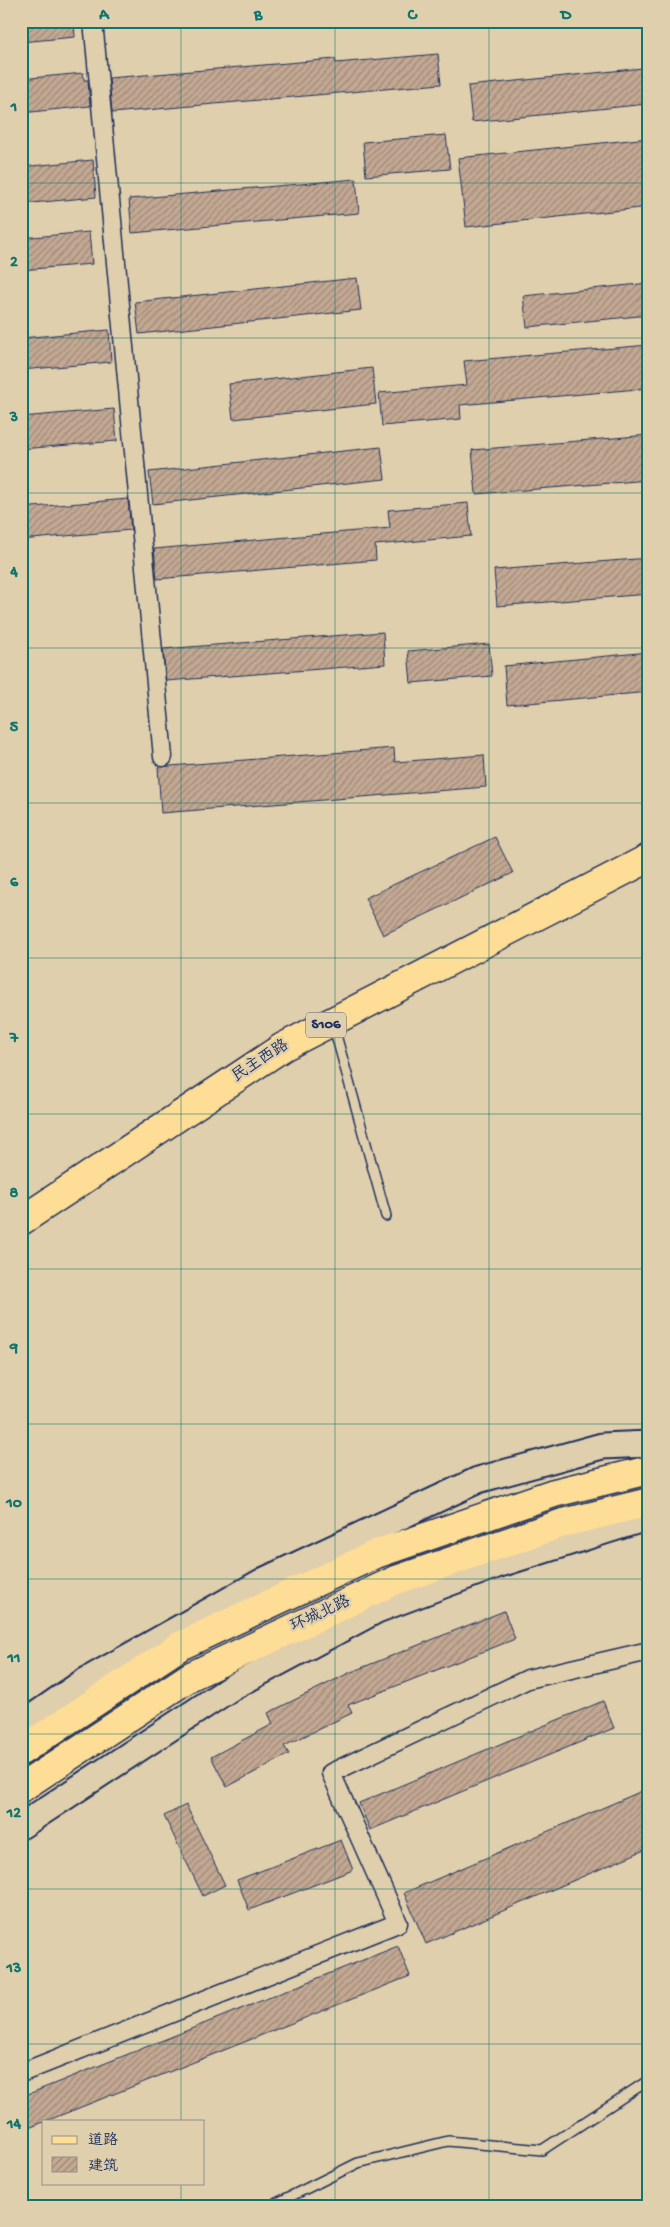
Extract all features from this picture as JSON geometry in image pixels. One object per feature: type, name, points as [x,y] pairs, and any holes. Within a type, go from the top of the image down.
[{"type":"main road","name":"民主西路","points":[[21,1221],[283,1047],[649,858]]},
{"type":"main road","points":[[21,1725],[82,1683],[265,1580],[478,1480],[602,1446],[649,1444]]},
{"type":"main road","name":"环城北路","points":[[21,1751],[180,1646],[376,1554],[554,1493],[649,1470]]},
{"type":"main road","name":"环城北路","points":[[21,1788],[191,1676],[396,1580],[563,1523],[649,1502]]},
{"type":"main road","points":[[21,1826],[231,1688],[377,1610],[497,1564],[649,1517]]},
{"type":"street","points":[[93,21],[163,757]]},
{"type":"street","points":[[21,2073],[398,1923],[331,1773],[528,1678],[649,1651]]},
{"type":"lane","points":[[332,1022],[386,1216]]},
{"type":"lane","points":[[271,2206],[358,2164],[448,2141],[542,2150],[649,2080]]},
{"type":"building","points":[[21,21],[74,21],[75,37],[21,42]]},
{"type":"building","points":[[438,54],[441,84],[112,113],[109,78],[335,59],[336,63]]},
{"type":"building","points":[[643,68],[647,104],[472,122],[468,86]]},
{"type":"building","points":[[83,73],[84,80],[88,80],[90,106],[21,113],[21,79]]},
{"type":"building","points":[[446,135],[450,169],[366,176],[363,142]]},
{"type":"building","points":[[649,138],[649,207],[466,227],[458,158]]},
{"type":"building","points":[[93,160],[96,197],[21,204],[21,167]]},
{"type":"building","points":[[356,179],[359,213],[132,233],[129,199]]},
{"type":"building","points":[[89,232],[92,264],[21,270],[21,238]]},
{"type":"building","points":[[357,278],[361,310],[139,334],[135,302]]},
{"type":"building","points":[[649,283],[649,315],[527,327],[523,296]]},
{"type":"building","points":[[109,330],[111,362],[21,370],[21,338]]},
{"type":"building","points":[[649,345],[649,388],[460,405],[461,419],[382,426],[379,393],[467,385],[464,361]]},
{"type":"building","points":[[372,368],[376,404],[233,419],[229,384]]},
{"type":"building","points":[[114,409],[117,441],[21,449],[21,417]]},
{"type":"building","points":[[649,435],[649,480],[476,494],[472,450]]},
{"type":"building","points":[[381,447],[385,479],[153,504],[149,472]]},
{"type":"building","points":[[128,499],[131,530],[21,540],[21,508]]},
{"type":"building","points":[[468,503],[471,536],[375,545],[376,560],[157,579],[154,549],[390,528],[388,510]]},
{"type":"building","points":[[649,558],[649,594],[497,606],[494,570]]},
{"type":"building","points":[[383,632],[385,664],[166,681],[163,649]]},
{"type":"building","points":[[489,644],[492,676],[411,683],[408,651]]},
{"type":"building","points":[[649,652],[649,692],[507,705],[504,666]]},
{"type":"building","points":[[394,748],[395,762],[484,755],[486,787],[161,813],[158,767]]},
{"type":"building","points":[[495,837],[513,873],[383,935],[365,898]]},
{"type":"building","points":[[504,1611],[515,1639],[348,1705],[352,1713],[284,1746],[289,1754],[227,1787],[211,1757],[273,1724],[268,1713],[351,1672]]},
{"type":"building","points":[[603,1701],[614,1728],[370,1830],[359,1803]]},
{"type":"building","points":[[649,1788],[649,1848],[426,1944],[404,1893]]},
{"type":"building","points":[[186,1805],[225,1885],[203,1896],[164,1816]]},
{"type":"building","points":[[341,1840],[353,1870],[249,1910],[237,1880]]},
{"type":"building","points":[[398,1946],[410,1976],[49,2120],[42,2120],[42,2123],[21,2131],[21,2097]]}]
